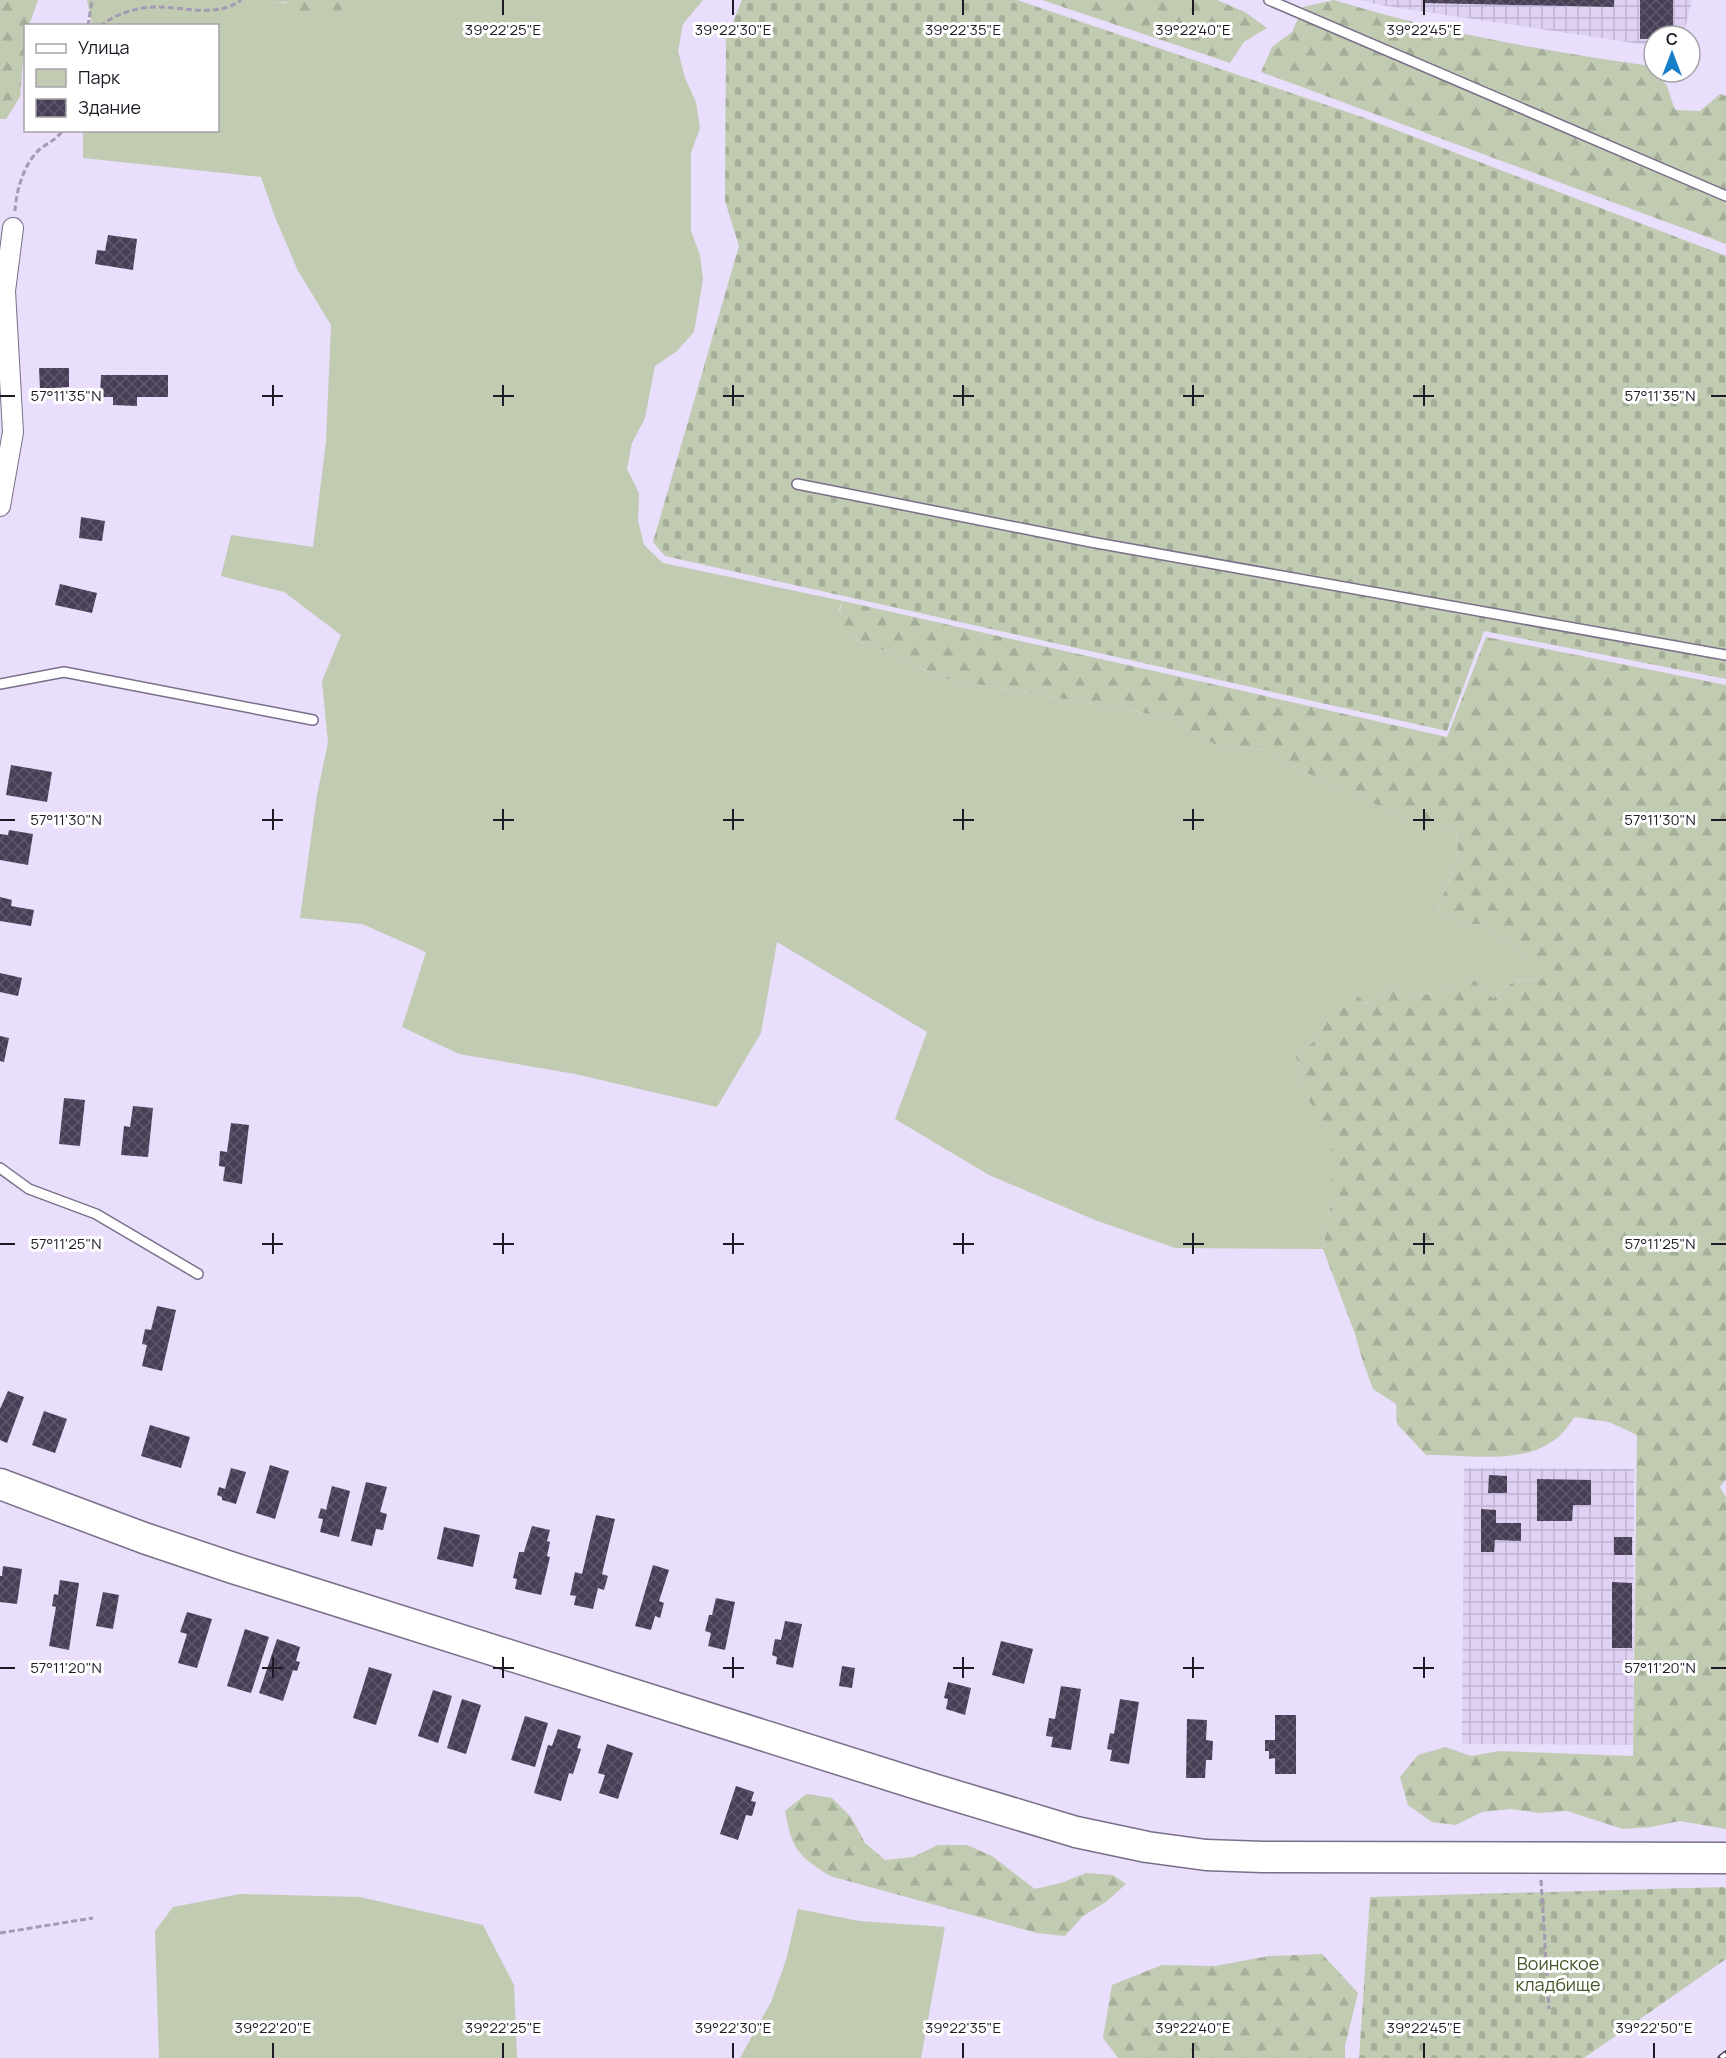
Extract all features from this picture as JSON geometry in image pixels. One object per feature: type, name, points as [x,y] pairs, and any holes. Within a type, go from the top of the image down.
[{"type":"main road","points":[[0,1484],[144,1538],[233,1568],[1076,1832],[1147,1847],[1206,1855],[1726,1858]]},
{"type":"street","points":[[0,506],[12,432],[5,291],[13,228]]},
{"type":"lane","points":[[1269,0],[1726,196]]},
{"type":"lane","points":[[798,484],[1091,542],[1726,655]]},
{"type":"lane","points":[[0,684],[64,672],[313,720]]},
{"type":"lane","points":[[0,1168],[29,1189],[96,1214],[198,1274]]},
{"type":"path","points":[[88,24],[92,0]]},
{"type":"path","points":[[102,24],[131,10],[157,7],[206,11],[232,6],[240,0]]},
{"type":"path","points":[[13,228],[15,201],[23,175],[38,151],[62,132]]},
{"type":"path","points":[[1540,1857],[1549,2009]]},
{"type":"path","points":[[0,1932],[93,1918]]},
{"type":"shaded area","points":[[1360,0],[1692,0],[1686,24],[1642,24],[1642,44],[1380,5]]},
{"type":"shaded area","points":[[1464,1468],[1634,1469],[1633,1745],[1462,1744]]},
{"type":"green space","points":[[0,0],[38,0],[29,24],[24,24],[20,97],[6,119],[0,119]]},
{"type":"green space","points":[[87,0],[268,0],[273,3],[365,2],[365,0],[703,0],[683,24],[678,51],[685,78],[696,102],[700,128],[691,153],[691,231],[700,255],[703,280],[694,332],[677,351],[655,366],[645,418],[632,443],[627,469],[639,493],[638,520],[644,545],[663,563],[843,601],[839,609],[851,638],[881,649],[942,678],[1167,717],[1216,745],[1265,750],[1298,769],[1401,816],[1429,820],[1456,830],[1458,857],[1437,911],[1464,925],[1481,924],[1528,955],[1544,979],[1515,980],[1493,998],[1472,978],[1446,990],[1419,996],[1391,989],[1368,1004],[1344,988],[1318,1038],[1296,1056],[1301,1085],[1331,1134],[1331,1202],[1323,1249],[1175,1248],[1095,1220],[989,1175],[895,1119],[927,1032],[777,942],[761,1033],[717,1107],[575,1074],[459,1054],[402,1027],[426,952],[362,924],[300,918],[317,795],[328,742],[322,681],[341,635],[284,592],[221,576],[231,535],[313,547],[326,441],[331,325],[298,271],[261,177],[83,158],[83,132],[219,132],[219,24],[92,24]]},
{"type":"green space","points":[[268,0],[365,0],[366,2],[355,10],[299,12],[286,2],[273,3]]},
{"type":"green space","points":[[742,0],[1017,0],[1362,117],[1726,256],[1726,679],[1484,631],[1447,731],[665,556],[653,542],[739,246],[725,201],[726,39]]},
{"type":"green space","points":[[1042,0],[1217,0],[1245,12],[1267,28],[1244,42],[1230,63]]},
{"type":"green space","points":[[1334,0],[1451,31],[1571,54],[1642,65],[1642,84],[1665,84],[1675,110],[1700,111],[1720,94],[1726,96],[1726,244],[1261,72],[1272,47],[1292,32],[1303,7]]},
{"type":"green space","points":[[843,601],[1447,737],[1486,637],[1726,685],[1726,1479],[1720,1487],[1726,1497],[1726,1829],[1680,1821],[1651,1827],[1623,1829],[1567,1811],[1539,1813],[1511,1809],[1482,1812],[1456,1825],[1432,1822],[1408,1805],[1400,1777],[1418,1755],[1445,1747],[1471,1756],[1499,1751],[1633,1756],[1637,1435],[1609,1422],[1575,1417],[1557,1438],[1544,1447],[1528,1452],[1494,1457],[1426,1455],[1397,1424],[1396,1404],[1373,1389],[1323,1249],[1331,1202],[1331,1134],[1314,1110],[1301,1085],[1296,1056],[1318,1038],[1344,987],[1368,1004],[1391,989],[1419,996],[1446,990],[1472,978],[1493,998],[1515,980],[1543,979],[1528,955],[1481,924],[1464,925],[1437,911],[1458,857],[1456,830],[1429,820],[1401,816],[1298,769],[1265,750],[1216,745],[1167,717],[942,678],[881,649],[851,638],[840,615]]},
{"type":"green space","points":[[806,1794],[832,1798],[851,1817],[865,1843],[885,1860],[913,1857],[938,1845],[967,1845],[992,1856],[1035,1889],[1061,1883],[1086,1873],[1113,1875],[1126,1884],[1106,1902],[1083,1916],[1065,1936],[1037,1933],[830,1876],[803,1856],[790,1834],[785,1811]]},
{"type":"green space","name":"Воинское кладбище","points":[[1724,1887],[1726,1889],[1726,1959],[1584,2058],[1359,2058],[1370,1897]]},
{"type":"green space","points":[[240,1894],[360,1897],[483,1925],[514,1985],[517,2058],[159,2058],[155,1931],[173,1907]]},
{"type":"green space","points":[[798,1909],[859,1921],[945,1927],[921,2058],[740,2058],[771,2002],[786,1960]]},
{"type":"green space","points":[[1322,1954],[1358,1993],[1345,2046],[1345,2058],[1118,2058],[1103,2038],[1112,1985],[1162,1965],[1215,1966],[1269,1956]]},
{"type":"building","points":[[1424,0],[1614,0],[1614,7],[1424,3]]},
{"type":"building","points":[[1640,0],[1673,0],[1673,24],[1642,24],[1642,39],[1640,39]]},
{"type":"building","points":[[108,235],[137,239],[133,270],[95,264],[97,250],[105,251]]},
{"type":"building","points":[[39,368],[69,368],[69,387],[40,389]]},
{"type":"building","points":[[101,375],[168,375],[168,397],[137,397],[137,406],[113,405],[113,397],[100,397]]},
{"type":"building","points":[[81,517],[105,521],[102,541],[79,538]]},
{"type":"building","points":[[60,584],[97,593],[92,613],[55,605]]},
{"type":"building","points":[[11,765],[52,772],[47,802],[6,795]]},
{"type":"building","points":[[9,830],[33,834],[28,865],[0,860],[0,834],[8,835]]},
{"type":"building","points":[[0,897],[12,900],[11,906],[34,910],[31,926],[0,921]]},
{"type":"building","points":[[0,973],[22,978],[18,996],[0,992]]},
{"type":"building","points":[[0,1036],[9,1038],[4,1062],[0,1061]]},
{"type":"building","points":[[64,1098],[85,1100],[80,1146],[59,1144]]},
{"type":"building","points":[[133,1106],[153,1108],[148,1157],[121,1155],[124,1126],[130,1127]]},
{"type":"building","points":[[231,1123],[249,1125],[242,1184],[223,1181],[225,1167],[219,1166],[220,1151],[227,1152]]},
{"type":"building","points":[[157,1306],[176,1310],[162,1371],[142,1366],[147,1345],[142,1344],[145,1329],[151,1330]]},
{"type":"building","points":[[8,1391],[24,1397],[7,1443],[0,1440],[0,1409]]},
{"type":"building","points":[[44,1411],[67,1419],[55,1453],[32,1445]]},
{"type":"building","points":[[150,1425],[190,1437],[181,1468],[141,1456]]},
{"type":"building","points":[[270,1465],[289,1471],[275,1519],[256,1513]]},
{"type":"building","points":[[231,1468],[246,1472],[236,1504],[222,1500],[222,1497],[217,1495],[219,1487],[225,1489]]},
{"type":"building","points":[[1489,1475],[1507,1476],[1507,1493],[1488,1493]]},
{"type":"building","points":[[1537,1479],[1591,1480],[1591,1505],[1573,1505],[1572,1521],[1537,1521]]},
{"type":"building","points":[[366,1482],[387,1487],[380,1512],[387,1514],[383,1530],[376,1529],[372,1546],[351,1541]]},
{"type":"building","points":[[332,1486],[350,1491],[339,1537],[320,1532],[323,1519],[318,1518],[321,1508],[326,1510]]},
{"type":"building","points":[[1481,1509],[1496,1510],[1496,1523],[1521,1523],[1521,1541],[1495,1540],[1494,1552],[1481,1552]]},
{"type":"building","points":[[596,1515],[615,1519],[602,1574],[608,1576],[604,1590],[598,1588],[593,1609],[574,1605],[576,1596],[570,1595],[575,1572],[582,1574]]},
{"type":"building","points":[[532,1526],[550,1530],[547,1556],[550,1557],[541,1595],[515,1589],[517,1579],[513,1578],[519,1552],[524,1552]]},
{"type":"building","points":[[444,1527],[480,1535],[473,1567],[437,1559]]},
{"type":"building","points":[[1614,1537],[1632,1537],[1632,1555],[1614,1555]]},
{"type":"building","points":[[653,1565],[669,1570],[659,1601],[664,1603],[660,1618],[655,1616],[651,1630],[635,1626]]},
{"type":"building","points":[[3,1566],[22,1569],[17,1604],[0,1602],[0,1576],[2,1576]]},
{"type":"building","points":[[60,1580],[79,1583],[69,1650],[49,1646],[56,1607],[52,1606],[54,1594],[58,1595]]},
{"type":"building","points":[[1612,1582],[1632,1583],[1632,1648],[1612,1648]]},
{"type":"building","points":[[103,1592],[119,1595],[113,1629],[96,1626]]},
{"type":"building","points":[[716,1598],[735,1602],[725,1650],[708,1646],[711,1633],[705,1631]]},
{"type":"building","points":[[187,1612],[212,1619],[197,1668],[178,1663],[187,1634],[180,1632]]},
{"type":"building","points":[[785,1621],[802,1624],[793,1668],[776,1664],[777,1657],[772,1655],[775,1639],[781,1640]]},
{"type":"building","points":[[245,1629],[269,1637],[251,1693],[227,1686]]},
{"type":"building","points":[[277,1639],[300,1647],[296,1661],[300,1662],[297,1671],[293,1670],[283,1701],[259,1693]]},
{"type":"building","points":[[1001,1641],[1033,1649],[1024,1684],[992,1675]]},
{"type":"building","points":[[842,1666],[855,1668],[852,1688],[839,1686]]},
{"type":"building","points":[[369,1667],[392,1674],[376,1725],[353,1718]]},
{"type":"building","points":[[948,1682],[971,1688],[965,1715],[946,1709],[948,1699],[944,1698]]},
{"type":"building","points":[[1061,1686],[1081,1689],[1071,1750],[1051,1747],[1053,1737],[1046,1736],[1049,1718],[1055,1719]]},
{"type":"building","points":[[433,1690],[452,1696],[438,1743],[418,1736]]},
{"type":"building","points":[[462,1699],[481,1705],[466,1754],[447,1748]]},
{"type":"building","points":[[1120,1699],[1139,1702],[1129,1764],[1110,1761],[1112,1750],[1107,1749],[1110,1733],[1114,1734]]},
{"type":"building","points":[[1275,1715],[1296,1715],[1296,1774],[1275,1774],[1275,1758],[1269,1759],[1269,1751],[1265,1751],[1265,1740],[1275,1740]]},
{"type":"building","points":[[525,1716],[548,1723],[535,1767],[511,1760]]},
{"type":"building","points":[[1187,1719],[1207,1720],[1206,1740],[1213,1741],[1212,1760],[1206,1760],[1205,1778],[1186,1778]]},
{"type":"building","points":[[558,1729],[581,1736],[577,1748],[581,1749],[573,1774],[569,1773],[561,1801],[534,1793],[548,1745],[552,1746]]},
{"type":"building","points":[[607,1744],[633,1753],[618,1799],[599,1793],[605,1775],[598,1773]]},
{"type":"building","points":[[736,1786],[754,1792],[751,1801],[756,1802],[752,1816],[746,1815],[738,1840],[720,1834]]},
{"type":"railway","points":[[1721,2058],[1726,2054]]}]
